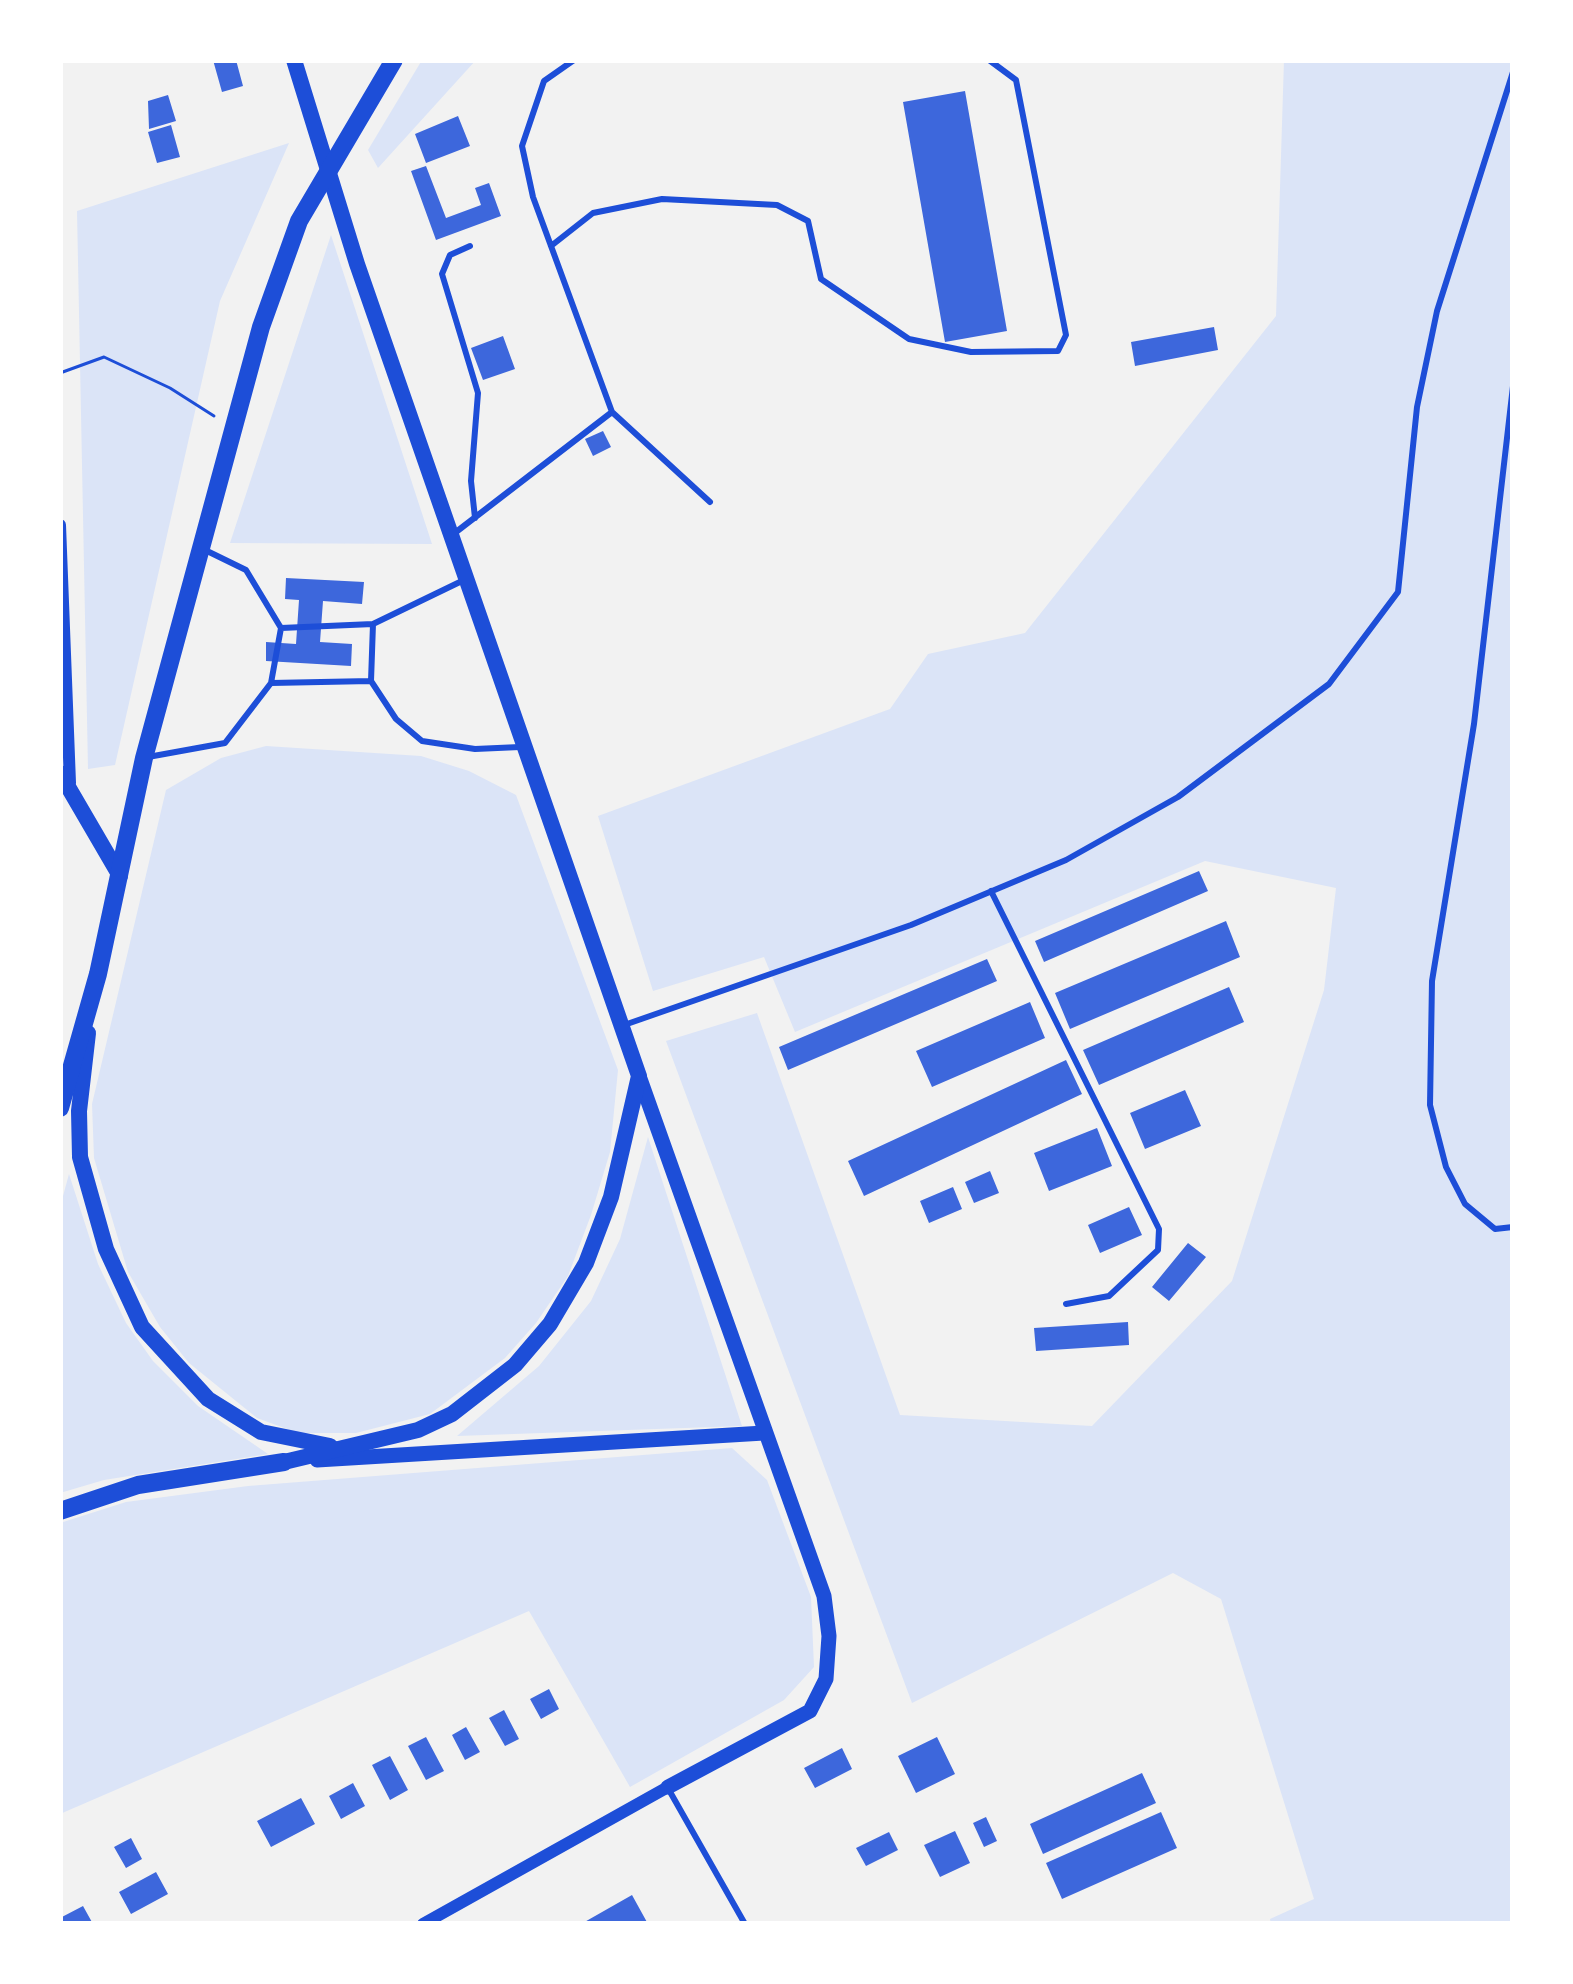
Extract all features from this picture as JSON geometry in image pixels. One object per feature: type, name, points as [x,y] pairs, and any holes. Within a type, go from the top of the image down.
[{"type":"highway","points":[[60,1108],[98,974],[144,758],[232,428],[299,221],[361,107],[394,60]]},
{"type":"highway","points":[[60,1511],[139,1485],[284,1462]]},
{"type":"main road","points":[[284,1462],[376,1443],[452,1414],[515,1364],[550,1324],[586,1263],[611,1197],[640,1076],[357,264],[296,65]]},
{"type":"main road","points":[[65,778],[120,876]]},
{"type":"main road","points":[[98,974],[79,1111],[80,1157],[106,1250],[142,1327],[208,1400],[261,1432],[285,1440],[349,1447]]},
{"type":"street","points":[[60,524],[65,778]]},
{"type":"street","points":[[423,1924],[810,1711],[826,1679],[824,1596],[640,1076]]},
{"type":"street","points":[[284,1462],[764,1433]]},
{"type":"street","points":[[376,1443],[450,1450]]},
{"type":"lane","points":[[574,60],[544,82],[522,146],[551,246],[612,412],[710,502]]},
{"type":"lane","points":[[551,246],[593,213],[662,199],[777,205],[808,221],[821,279],[909,339],[971,352],[1058,351],[1066,335],[1016,80],[989,60]]},
{"type":"lane","points":[[623,1025],[911,925],[1066,860],[1197,783],[1329,684],[1397,592],[1417,407],[1437,311],[1513,72]]},
{"type":"lane","points":[[470,246],[450,255],[442,274],[478,393],[471,481],[475,518]]},
{"type":"lane","points":[[1513,386],[1474,724],[1432,981],[1430,1105],[1446,1167],[1465,1204],[1495,1229],[1513,1227]]},
{"type":"lane","points":[[452,535],[612,412]]},
{"type":"lane","points":[[144,758],[225,743],[271,683],[281,628],[246,570],[198,547]]},
{"type":"lane","points":[[281,628],[373,624],[467,579]]},
{"type":"lane","points":[[373,624],[371,681],[396,719],[422,741],[475,749],[526,746]]},
{"type":"lane","points":[[271,683],[371,681]]},
{"type":"lane","points":[[991,891],[1159,1229],[1158,1250],[1109,1296],[1066,1304]]},
{"type":"lane","points":[[668,1787],[745,1924]]},
{"type":"path","points":[[60,373],[104,357],[170,388],[232,428]]},
{"type":"shaded area","points":[[422,60],[476,60],[378,168],[368,150]]},
{"type":"shaded area","points":[[1284,60],[1513,60],[1513,1924],[1271,1924],[1270,1919],[1314,1899],[1221,1599],[1173,1573],[912,1703],[666,1041],[757,1013],[900,1415],[1092,1426],[1232,1281],[1324,990],[1336,888],[1205,861],[795,1032],[764,957],[653,991],[598,816],[890,709],[928,654],[1025,633],[1276,316]]},
{"type":"shaded area","points":[[289,143],[220,301],[115,765],[88,769],[77,211]]},
{"type":"shaded area","points":[[331,235],[432,544],[230,543]]},
{"type":"shaded area","points":[[266,746],[421,756],[469,771],[516,795],[618,1070],[610,1152],[591,1215],[568,1276],[536,1323],[505,1358],[430,1414],[356,1433],[298,1433],[257,1418],[189,1363],[160,1327],[128,1272],[94,1158],[92,1104],[166,790],[221,758]]},
{"type":"shaded area","points":[[648,1137],[742,1426],[457,1436],[539,1366],[591,1301],[620,1239]]},
{"type":"shaded area","points":[[69,1174],[98,1264],[126,1323],[153,1361],[198,1406],[268,1454],[104,1480],[60,1493],[60,1207]]},
{"type":"shaded area","points":[[732,1448],[767,1480],[811,1597],[814,1667],[784,1700],[630,1787],[529,1611],[60,1814],[60,1523],[126,1502],[248,1486]]},
{"type":"building","points":[[213,60],[236,60],[243,86],[222,92]]},
{"type":"building","points":[[965,91],[1007,331],[945,342],[903,102]]},
{"type":"building","points":[[168,95],[176,121],[149,129],[148,101]]},
{"type":"building","points":[[458,116],[470,146],[426,163],[415,134]]},
{"type":"building","points":[[171,125],[180,157],[157,163],[148,132]]},
{"type":"building","points":[[426,166],[446,218],[481,205],[475,188],[489,183],[501,216],[436,240],[411,171]]},
{"type":"building","points":[[1214,327],[1218,350],[1135,366],[1131,342]]},
{"type":"building","points":[[503,336],[515,369],[483,380],[471,348]]},
{"type":"building","points":[[603,431],[611,447],[593,456],[585,439]]},
{"type":"building","points":[[286,578],[364,582],[362,604],[323,601],[320,642],[352,644],[351,666],[266,661],[266,642],[296,644],[299,600],[285,599]]},
{"type":"building","points":[[1199,871],[1208,891],[1044,962],[1035,941]]},
{"type":"building","points":[[1226,921],[1240,957],[1070,1029],[1055,993]]},
{"type":"building","points":[[987,959],[997,981],[788,1070],[779,1047]]},
{"type":"building","points":[[1229,987],[1244,1022],[1099,1085],[1083,1050]]},
{"type":"building","points":[[1030,1002],[1045,1038],[932,1087],[916,1051]]},
{"type":"building","points":[[1066,1060],[1082,1094],[864,1196],[848,1161]]},
{"type":"building","points":[[1185,1090],[1201,1126],[1145,1149],[1130,1113]]},
{"type":"building","points":[[1097,1128],[1112,1166],[1049,1191],[1034,1153]]},
{"type":"building","points":[[990,1171],[999,1193],[974,1203],[965,1182]]},
{"type":"building","points":[[953,1187],[962,1209],[929,1223],[920,1201]]},
{"type":"building","points":[[1129,1207],[1142,1235],[1100,1253],[1088,1225]]},
{"type":"building","points":[[1188,1243],[1206,1257],[1169,1301],[1152,1287]]},
{"type":"building","points":[[1128,1322],[1129,1345],[1036,1351],[1034,1328]]},
{"type":"building","points":[[549,1689],[559,1709],[541,1719],[530,1699]]},
{"type":"building","points":[[504,1710],[519,1739],[505,1746],[489,1718]]},
{"type":"building","points":[[466,1727],[480,1752],[465,1760],[452,1735]]},
{"type":"building","points":[[426,1737],[444,1771],[426,1780],[408,1746]]},
{"type":"building","points":[[937,1737],[955,1774],[916,1793],[898,1756]]},
{"type":"building","points":[[842,1748],[852,1769],[815,1788],[804,1768]]},
{"type":"building","points":[[390,1756],[408,1790],[390,1800],[372,1765]]},
{"type":"building","points":[[1142,1773],[1156,1803],[1043,1854],[1030,1824]]},
{"type":"building","points":[[353,1783],[365,1806],[341,1819],[329,1796]]},
{"type":"building","points":[[301,1798],[315,1824],[271,1847],[257,1821]]},
{"type":"building","points":[[1161,1812],[1177,1848],[1062,1899],[1046,1863]]},
{"type":"building","points":[[986,1817],[997,1841],[984,1847],[973,1823]]},
{"type":"building","points":[[955,1831],[970,1863],[940,1877],[924,1845]]},
{"type":"building","points":[[889,1832],[898,1850],[866,1866],[856,1848]]},
{"type":"building","points":[[131,1838],[142,1859],[126,1868],[114,1847]]},
{"type":"building","points":[[156,1872],[168,1894],[131,1914],[119,1892]]},
{"type":"building","points":[[632,1895],[648,1924],[581,1924]]},
{"type":"building","points":[[83,1906],[93,1924],[60,1924],[60,1918]]}]
